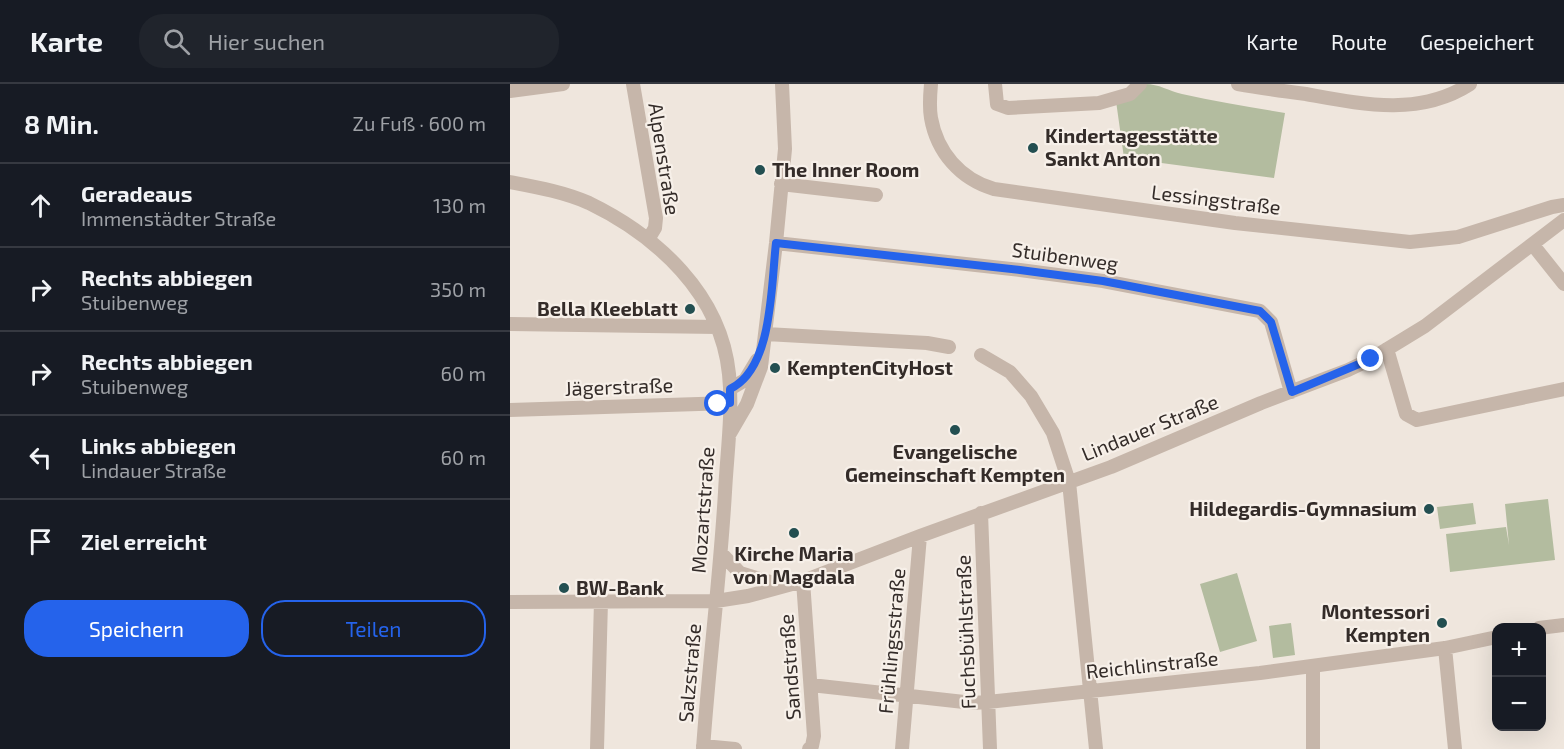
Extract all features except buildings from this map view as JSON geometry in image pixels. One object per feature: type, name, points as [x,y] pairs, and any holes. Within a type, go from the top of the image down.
[{"type":"street","points":[[510,91],[563,84]]},
{"type":"street","name":"Alpenstraße","points":[[633,84],[656,218],[655,228],[649,238]]},
{"type":"street","points":[[728,437],[739,421],[761,367],[776,243],[784,149],[782,84]]},
{"type":"street","name":"Lessingstraße","points":[[931,84],[931,118],[946,157],[966,177],[994,189],[1235,223],[1410,242],[1458,237],[1552,207],[1564,206]]},
{"type":"street","points":[[995,84],[997,104],[1008,108],[1099,103],[1130,94],[1140,84]]},
{"type":"street","points":[[1238,84],[1301,89],[1369,105],[1396,106],[1443,98],[1470,84]]},
{"type":"street","name":"Mozartstraße","points":[[510,182],[587,202],[649,238],[679,267],[701,296],[717,327],[728,362],[730,403],[716,601]]},
{"type":"street","points":[[781,184],[876,195]]},
{"type":"street","name":"Lindauer Straße","points":[[510,602],[716,601],[803,581],[981,513],[1111,467],[1348,370],[1425,326],[1564,220]]},
{"type":"street","name":"Stuibenweg","points":[[776,243],[1103,281],[1260,311],[1271,322],[1292,392]]},
{"type":"street","points":[[1533,245],[1564,284]]},
{"type":"street","points":[[510,324],[717,327]]},
{"type":"street","points":[[765,337],[927,343],[949,347]]},
{"type":"street","points":[[730,389],[745,380],[756,363],[765,337]]},
{"type":"street","points":[[1387,349],[1406,414],[1417,420],[1564,389]]},
{"type":"street","points":[[981,355],[1010,372],[1031,396],[1053,433],[1069,482],[1096,749]]},
{"type":"street","points":[[728,362],[736,367],[745,368],[756,363]]},
{"type":"street","name":"Jägerstraße","points":[[510,410],[730,403]]},
{"type":"street","name":"Fuchsbühlstraße","points":[[981,513],[990,749]]},
{"type":"street","name":"Frühlingsstraße","points":[[902,749],[920,536]]},
{"type":"street","points":[[721,553],[740,573],[763,582],[785,586]]},
{"type":"street","name":"Sandstraße","points":[[803,581],[813,736],[812,746],[809,749]]},
{"type":"street","points":[[597,749],[601,601]]},
{"type":"street","name":"Salzstraße","points":[[703,747],[716,601]]},
{"type":"street","points":[[1546,626],[1564,625]]},
{"type":"street","name":"Reichlinstraße","points":[[811,686],[973,703],[988,702],[1260,673],[1444,648],[1492,638]]},
{"type":"street","points":[[1444,648],[1455,749]]},
{"type":"street","points":[[1313,666],[1313,749]]},
{"type":"street","points":[[703,747],[735,749]]},
{"type":"green space","points":[[1145,84],[1195,97],[1285,113],[1274,178],[1124,158],[1116,101]]},
{"type":"green space","points":[[1548,499],[1555,560],[1450,572],[1446,534],[1506,527],[1509,545],[1505,504]]},
{"type":"green space","points":[[1473,503],[1476,524],[1440,529],[1437,507]]},
{"type":"green space","points":[[1237,573],[1257,641],[1220,652],[1200,584]]},
{"type":"green space","points":[[1291,623],[1295,655],[1273,658],[1269,626]]},
{"type":"place","name":"Kindertagesstätte Sankt Anton","points":[[1033,148]]},
{"type":"place","name":"The Inner Room","points":[[760,170]]},
{"type":"place","name":"Bella Kleeblatt","points":[[690,309]]},
{"type":"place","name":"KemptenCityHost","points":[[775,368]]},
{"type":"place","name":"Evangelische Gemeinschaft Kempten","points":[[955,430]]},
{"type":"place","name":"Hildegardis-Gymnasium","points":[[1429,509]]},
{"type":"place","name":"Kirche Maria von Magdala","points":[[794,533]]},
{"type":"place","name":"BW-Bank","points":[[564,588]]},
{"type":"place","name":"Montessori Kempten","points":[[1442,623]]},
{"type":"route","points":[[718,404],[730,403],[730,389],[745,380],[756,363],[765,341],[776,243],[1103,281],[1260,311],[1271,322],[1277,336],[1292,392],[1371,359]]}]
